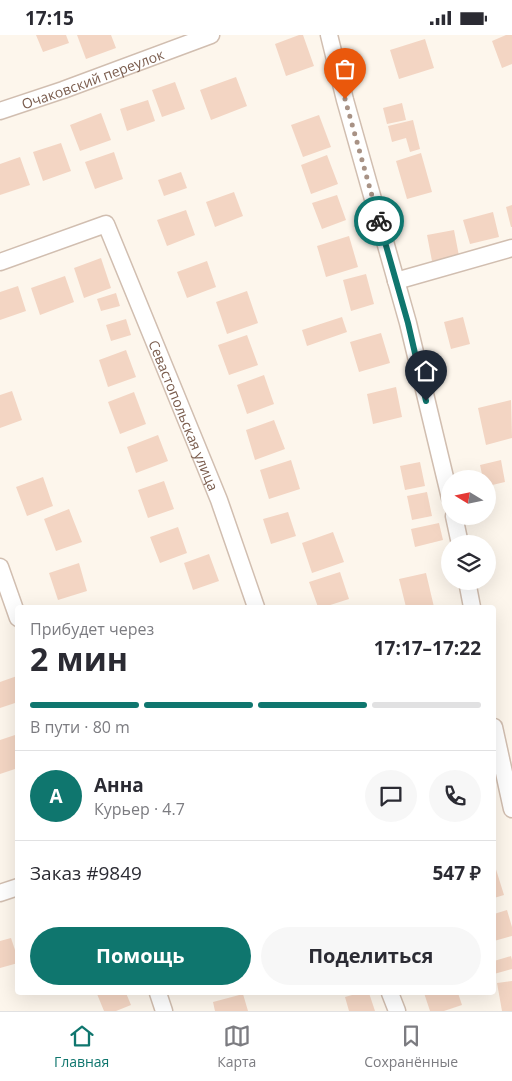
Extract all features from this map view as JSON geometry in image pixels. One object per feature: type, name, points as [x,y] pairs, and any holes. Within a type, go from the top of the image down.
[{"type":"street","name":"Очаковский переулок","points":[[0,111],[64,90],[211,35]]},
{"type":"street","points":[[330,35],[345,99],[408,323],[443,470]]},
{"type":"street","name":"Севастопольская улица","points":[[0,262],[106,224],[219,500],[255,605]]},
{"type":"street","points":[[396,281],[512,248]]},
{"type":"street","points":[[0,567],[15,610]]},
{"type":"street","points":[[469,590],[472,605]]},
{"type":"street","points":[[496,736],[512,809]]},
{"type":"street","points":[[0,893],[15,888]]},
{"type":"street","points":[[159,995],[164,1011]]},
{"type":"street","points":[[391,995],[396,1011]]},
{"type":"building","points":[[36,35],[66,35],[69,43],[43,52]]},
{"type":"building","points":[[77,35],[111,35],[116,48],[86,59]]},
{"type":"building","points":[[303,35],[314,66],[286,76],[275,44]]},
{"type":"building","points":[[506,35],[512,35],[512,64],[502,68],[492,41]]},
{"type":"building","points":[[425,39],[434,68],[399,79],[390,50]]},
{"type":"building","points":[[236,77],[247,106],[211,120],[200,90]]},
{"type":"building","points":[[175,82],[185,109],[162,117],[152,90]]},
{"type":"building","points":[[148,100],[155,121],[127,131],[120,109]]},
{"type":"building","points":[[402,103],[406,120],[387,124],[383,108]]},
{"type":"building","points":[[101,113],[111,140],[80,151],[70,125]]},
{"type":"building","points":[[319,115],[331,147],[303,157],[291,125]]},
{"type":"building","points":[[413,120],[420,149],[410,152],[406,138],[392,142],[388,126]]},
{"type":"building","points":[[61,143],[71,171],[43,181],[33,152]]},
{"type":"building","points":[[114,152],[123,179],[95,189],[85,162]]},
{"type":"building","points":[[421,153],[432,192],[407,199],[396,161]]},
{"type":"building","points":[[327,155],[338,184],[311,194],[301,165]]},
{"type":"building","points":[[20,157],[30,185],[0,195],[0,164]]},
{"type":"building","points":[[181,172],[187,188],[164,196],[158,180]]},
{"type":"building","points":[[234,192],[243,216],[215,227],[206,202]]},
{"type":"building","points":[[337,195],[346,220],[322,229],[312,203]]},
{"type":"building","points":[[512,205],[512,227],[511,227],[506,207]]},
{"type":"building","points":[[186,210],[195,235],[167,246],[157,220]]},
{"type":"building","points":[[493,212],[499,237],[470,244],[463,220]]},
{"type":"building","points":[[454,230],[459,256],[432,261],[427,235]]},
{"type":"building","points":[[349,236],[358,267],[326,277],[317,246]]},
{"type":"building","points":[[101,258],[111,288],[84,298],[74,268]]},
{"type":"building","points":[[207,261],[216,287],[187,298],[177,272]]},
{"type":"building","points":[[366,274],[374,304],[351,311],[343,280]]},
{"type":"building","points":[[65,276],[74,302],[40,315],[31,288]]},
{"type":"building","points":[[18,286],[26,311],[0,320],[0,292]]},
{"type":"building","points":[[247,291],[258,323],[227,334],[216,302]]},
{"type":"building","points":[[116,293],[120,306],[101,311],[97,299]]},
{"type":"building","points":[[342,317],[347,332],[307,346],[302,330]]},
{"type":"building","points":[[463,317],[470,344],[451,349],[444,322]]},
{"type":"building","points":[[126,319],[131,335],[111,341],[106,325]]},
{"type":"building","points":[[381,333],[390,363],[359,372],[350,342]]},
{"type":"building","points":[[247,335],[258,365],[229,375],[218,345]]},
{"type":"building","points":[[126,350],[136,377],[108,387],[99,360]]},
{"type":"building","points":[[264,375],[274,404],[247,414],[237,385]]},
{"type":"building","points":[[396,387],[402,417],[373,424],[367,394]]},
{"type":"building","points":[[12,391],[22,420],[0,428],[0,395]]},
{"type":"building","points":[[134,392],[146,424],[120,434],[108,402]]},
{"type":"building","points":[[511,400],[512,438],[486,445],[478,408]]},
{"type":"building","points":[[274,420],[285,449],[255,460],[246,430]]},
{"type":"building","points":[[158,435],[168,461],[136,473],[127,447]]},
{"type":"building","points":[[291,460],[300,489],[269,499],[260,470]]},
{"type":"building","points":[[501,460],[505,482],[496,484],[496,470],[481,470],[480,465]]},
{"type":"building","points":[[420,462],[425,486],[405,490],[400,466]]},
{"type":"building","points":[[43,477],[53,506],[27,516],[16,487]]},
{"type":"building","points":[[164,481],[174,509],[148,518],[138,490]]},
{"type":"building","points":[[427,492],[432,516],[412,520],[407,496]]},
{"type":"building","points":[[69,509],[82,542],[56,551],[44,519]]},
{"type":"building","points":[[288,512],[296,536],[271,544],[263,519]]},
{"type":"building","points":[[439,523],[441,540],[415,547],[411,529]]},
{"type":"building","points":[[178,527],[187,553],[160,563],[150,537]]},
{"type":"building","points":[[333,532],[344,562],[312,573],[302,543]]},
{"type":"building","points":[[209,554],[219,581],[193,590],[184,563]]},
{"type":"building","points":[[79,563],[87,591],[58,600],[49,573]]},
{"type":"building","points":[[340,572],[349,599],[330,605],[317,605],[309,582]]},
{"type":"building","points":[[426,573],[434,605],[406,605],[399,579]]},
{"type":"building","points":[[15,677],[15,703],[0,708],[0,682]]},
{"type":"building","points":[[15,735],[15,769],[0,774],[0,740]]},
{"type":"building","points":[[496,869],[504,895],[496,897]]},
{"type":"building","points":[[507,910],[512,927],[512,936],[496,940],[496,913]]},
{"type":"building","points":[[11,938],[15,950],[15,964],[0,968],[0,941]]},
{"type":"building","points":[[511,956],[512,969],[496,973],[496,960]]},
{"type":"building","points":[[512,981],[512,1011],[502,1011],[497,983]]},
{"type":"building","points":[[97,995],[127,995],[131,1005],[116,1011],[104,1011]]},
{"type":"building","points":[[243,995],[248,1011],[215,1011],[213,1002]]},
{"type":"building","points":[[370,995],[375,1011],[349,1011],[345,997]]},
{"type":"building","points":[[425,995],[459,995],[462,1005],[444,1011],[430,1011]]},
{"type":"way so far","points":[[345,99],[379,221]]},
{"type":"route","points":[[379,221],[408,323],[426,401]]}]
